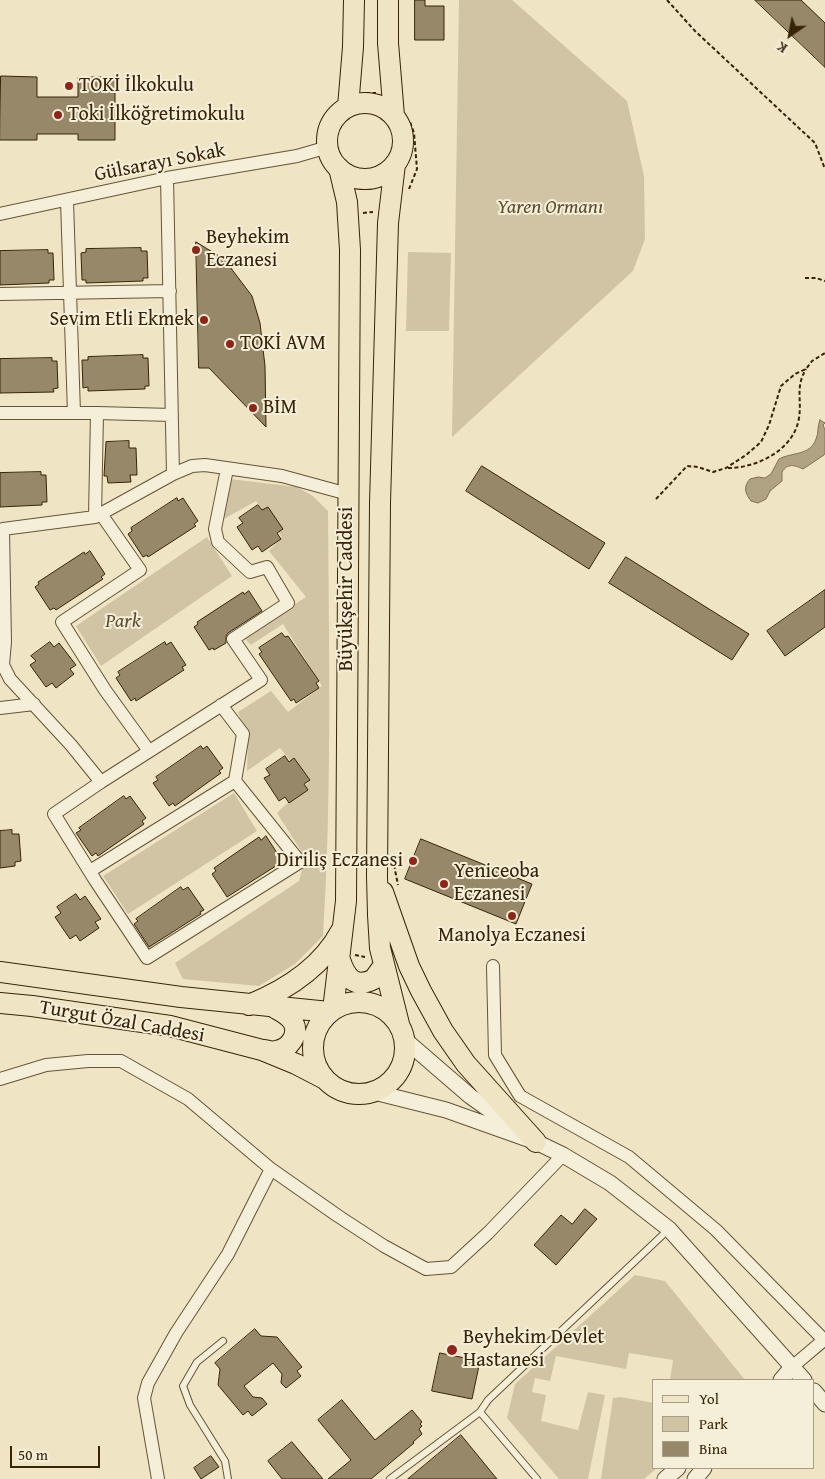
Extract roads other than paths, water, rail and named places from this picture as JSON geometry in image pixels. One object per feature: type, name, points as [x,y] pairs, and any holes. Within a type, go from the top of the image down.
[{"type":"main road","points":[[348,107],[353,47],[354,0]]},
{"type":"main road","points":[[388,0],[388,43],[394,116],[400,127],[403,140],[401,153],[395,164],[385,173],[373,178],[360,179],[349,175],[339,168],[332,159],[327,135],[331,124],[338,114],[348,107],[359,104],[371,104],[383,108],[394,116]]},
{"type":"main road","name":"Büyükşehir Caddesi","points":[[395,164],[388,222],[380,503],[377,876],[378,915],[384,965],[402,1031]]},
{"type":"main road","name":"Büyükşehir Caddesi","points":[[331,1011],[340,960],[346,901],[350,250],[347,202],[339,168]]},
{"type":"main road","points":[[377,876],[409,966],[443,1031],[466,1064],[536,1142]]},
{"type":"main road","points":[[248,1005],[276,993],[311,968],[328,952],[343,927]]},
{"type":"main road","points":[[340,960],[343,972],[354,982],[361,983],[374,980],[382,971],[384,965]]},
{"type":"main road","name":"Turgut Özal Caddesi","points":[[0,972],[248,1005],[331,1011]]},
{"type":"main road","points":[[351,1002],[367,1002],[382,1008],[388,1012],[402,1031],[405,1054],[397,1075],[387,1085],[374,1092],[351,1094],[337,1089],[325,1080],[317,1067],[313,1053],[316,1030],[331,1011],[351,1002]]},
{"type":"main road","name":"Turgut Özal Caddesi","points":[[0,1004],[32,1006],[170,1026],[262,1050],[296,1064],[325,1080]]},
{"type":"main road","points":[[262,1050],[275,1052],[283,1049],[290,1044],[295,1036],[296,1028],[292,1021],[286,1014],[275,1008]]},
{"type":"street","name":"Gülsarayı Sokak","points":[[0,214],[167,178],[296,156],[328,147]]},
{"type":"street","points":[[167,178],[173,474]]},
{"type":"street","points":[[67,201],[74,413]]},
{"type":"street","points":[[0,294],[170,291]]},
{"type":"street","points":[[0,413],[172,415]]},
{"type":"street","points":[[97,413],[98,515],[140,570],[62,622],[105,690],[150,751]]},
{"type":"street","points":[[101,782],[71,745],[10,679],[3,665],[5,642],[2,529],[98,515],[173,474],[192,466],[205,465],[282,476],[348,494]]},
{"type":"street","points":[[221,705],[243,734],[235,781],[300,862],[147,958],[54,814],[101,782],[221,705],[261,680],[233,639],[288,603],[267,567],[250,572],[218,542],[215,529],[228,469]]},
{"type":"street","points":[[0,708],[34,704]]},
{"type":"street","points":[[90,871],[235,781]]},
{"type":"street","points":[[493,966],[495,1055],[520,1096],[629,1157],[716,1230],[825,1340],[792,1367],[782,1379]]},
{"type":"street","points":[[402,1031],[470,1096],[536,1142]]},
{"type":"street","points":[[0,1078],[46,1066],[88,1061],[121,1061],[188,1100],[271,1169],[369,1236],[426,1269],[451,1267],[488,1233],[563,1155]]},
{"type":"street","points":[[374,1092],[437,1108],[536,1142],[563,1155],[610,1183],[669,1229],[803,1379]]},
{"type":"street","points":[[158,1479],[144,1398],[148,1383],[176,1332],[228,1254],[271,1169]]},
{"type":"street","points":[[815,1392],[825,1404]]},
{"type":"street","points":[[665,1479],[677,1469]]},
{"type":"street","points":[[695,1479],[703,1469]]},
{"type":"lane","points":[[390,1479],[480,1412],[488,1400],[669,1229]]},
{"type":"lane","points":[[223,1341],[197,1362],[183,1386],[190,1405],[225,1461],[228,1479]]},
{"type":"lane","points":[[480,1412],[537,1479]]},
{"type":"place","name":"TOKİ İlkokulu","points":[[69,86]]},
{"type":"place","name":"Toki İlköğretimokulu","points":[[58,115]]},
{"type":"place","name":"Beyhekim Eczanesi","points":[[196,250]]},
{"type":"place","name":"Sevim Etli Ekmek","points":[[204,320]]},
{"type":"place","name":"TOKİ AVM","points":[[230,344]]},
{"type":"place","name":"BİM","points":[[253,408]]},
{"type":"place","name":"Diriliş Eczanesi","points":[[413,861]]},
{"type":"place","name":"Yeniceoba Eczanesi","points":[[444,884]]},
{"type":"place","name":"Manolya Eczanesi","points":[[512,916]]},
{"type":"place","name":"Beyhekim Devlet Hastanesi","points":[[452,1350]]},
{"type":"park label","name":"Yaren Ormanı","points":[[550,208]]},
{"type":"park label","name":"Park","points":[[123,622]]}]
